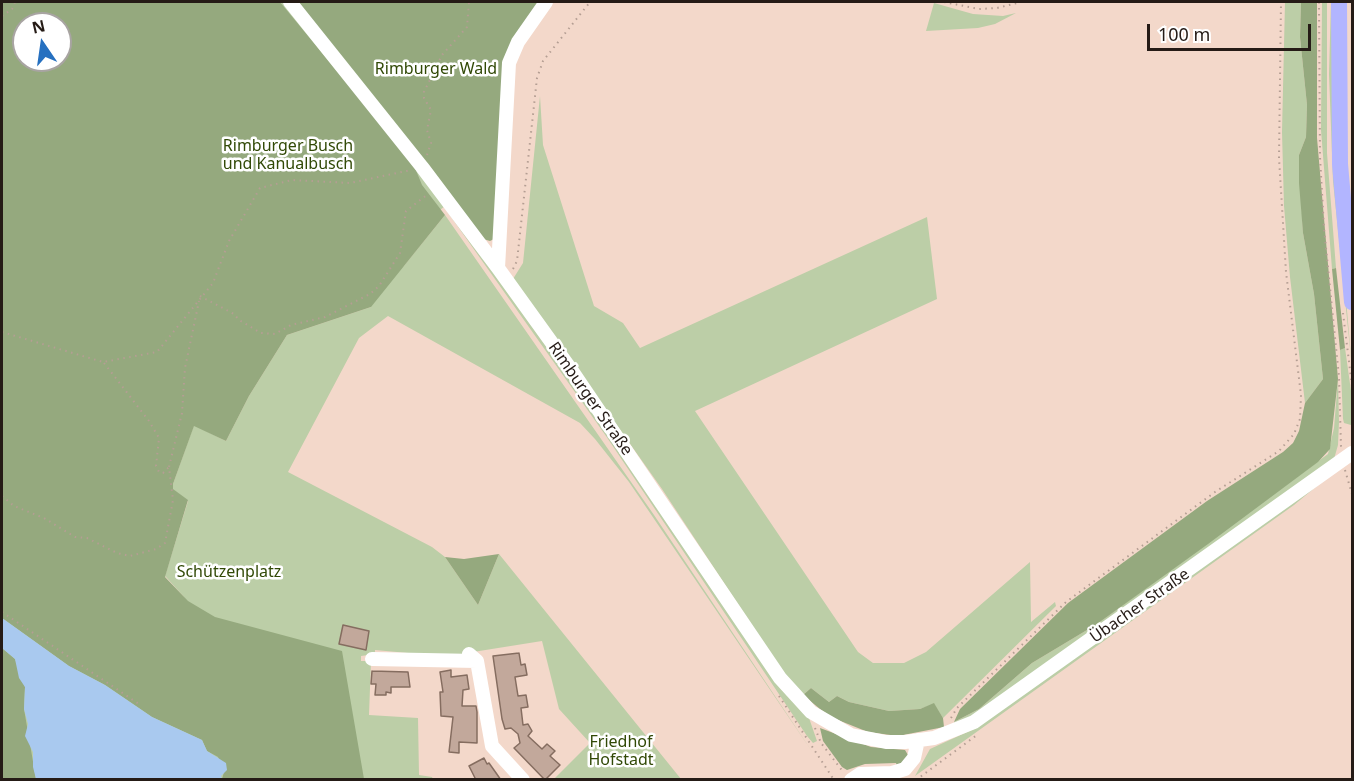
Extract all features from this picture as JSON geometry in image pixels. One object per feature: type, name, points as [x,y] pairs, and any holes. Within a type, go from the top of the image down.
[{"type":"main road","points":[[1339,2],[1340,164],[1353,302]]},
{"type":"street","name":"Rimburger Straße","points":[[290,2],[422,167],[501,273],[780,678],[799,701],[818,716],[851,735],[886,742],[918,740]]},
{"type":"street","points":[[501,273],[509,63],[518,42],[546,2]]},
{"type":"street","name":"Übacher Straße","points":[[918,740],[952,733],[974,722],[1139,607],[1347,457]]},
{"type":"street","points":[[372,659],[473,657],[492,746],[523,780]]},
{"type":"street","points":[[851,780],[860,774],[876,776],[905,769],[914,758],[918,740]]},
{"type":"street","points":[[901,780],[914,771],[921,756],[918,740]]},
{"type":"path","points":[[2,16],[12,9],[15,2]]},
{"type":"path","points":[[2,333],[103,362],[156,352],[213,283],[234,231],[260,188],[292,180],[350,183],[422,167],[431,143],[428,130],[431,110],[424,98],[424,92],[442,55],[467,27],[469,2]]},
{"type":"path","points":[[501,273],[517,261],[537,78],[543,61],[590,2]]},
{"type":"path","points":[[944,2],[979,9],[997,8],[1021,2]]},
{"type":"path","points":[[952,733],[950,720],[957,708],[1008,662],[1066,602],[1215,492],[1279,451],[1294,434],[1300,419],[1301,395],[1286,272],[1280,185],[1278,120],[1281,2]]},
{"type":"path","points":[[1319,2],[1320,158],[1324,228],[1347,457],[1353,494]]},
{"type":"path","points":[[200,296],[234,314],[239,320],[261,333],[280,333],[291,325],[329,315],[370,294],[379,286],[400,253],[406,211],[438,188]]},
{"type":"path","points":[[103,362],[159,438],[156,466],[159,472],[163,473],[168,467],[179,431],[192,322],[200,296]]},
{"type":"path","points":[[2,496],[14,506],[44,518],[75,537],[87,538],[109,550],[130,556],[165,543],[173,500],[168,467]]},
{"type":"path","points":[[2,612],[139,704]]},
{"type":"path","points":[[818,716],[815,727],[821,743],[851,780]]},
{"type":"green space","points":[[2,2],[530,2],[498,50],[481,225],[451,210],[538,332],[781,689],[809,718],[817,741],[813,743],[807,736],[606,436],[444,207],[431,216],[403,267],[445,215],[654,515],[813,753],[629,482],[580,423],[388,316],[359,338],[288,472],[432,547],[445,557],[478,605],[499,554],[681,779],[555,778],[590,743],[559,709],[542,641],[473,652],[463,658],[375,650],[375,654],[361,656],[361,661],[371,661],[369,715],[418,718],[419,775],[433,779],[2,780]],"holes":[[[208,287],[371,307],[287,335],[249,396],[226,441],[194,425],[172,489],[188,501],[165,576],[185,598],[115,548]]]},
{"type":"green space","name":"Rimburger Busch und Kanualbusch","points":[[2,2],[280,2],[413,163],[422,185],[445,215],[371,307],[287,335],[249,396],[226,441],[194,426],[173,484],[173,489],[188,500],[165,577],[188,601],[215,617],[342,651],[364,779],[222,779],[224,772],[218,757],[207,751],[202,740],[152,717],[105,685],[69,666],[2,618]]},
{"type":"green space","name":"Rimburger Wald","points":[[296,2],[540,2],[516,37],[494,239],[490,241],[483,239]]},
{"type":"green space","points":[[1285,2],[1301,2],[1300,37],[1307,105],[1306,137],[1299,155],[1303,233],[1314,294],[1323,379],[1305,403],[1284,206],[1282,132]]},
{"type":"green space","points":[[1301,2],[1317,2],[1317,138],[1338,379],[1330,449],[1318,462],[1208,544],[1097,624],[1032,663],[979,709],[954,722],[960,709],[1068,603],[1207,501],[1283,452],[1293,443],[1299,431],[1305,403],[1323,379],[1314,294],[1303,233],[1299,183],[1299,155],[1306,137],[1307,105],[1300,37]]},
{"type":"green space","points":[[1322,2],[1327,2],[1327,153],[1336,268],[1332,269],[1321,130]]},
{"type":"green space","points":[[1331,2],[1334,2],[1342,253],[1352,368],[1333,181],[1329,74]]},
{"type":"green space","points":[[934,3],[973,14],[1003,16],[1016,13],[995,24],[978,28],[926,31]]},
{"type":"green space","points":[[540,96],[543,145],[594,306],[623,323],[640,348],[927,217],[937,299],[695,411],[858,652],[873,663],[904,663],[926,652],[1030,562],[1031,622],[1055,602],[1056,606],[943,718],[934,704],[920,709],[889,711],[849,702],[837,696],[829,702],[811,688],[803,695],[784,674],[662,489],[513,279],[523,263]]},
{"type":"green space","points":[[1336,268],[1345,348],[1340,350],[1332,269]]},
{"type":"green space","points":[[1345,348],[1352,398],[1351,425],[1344,423],[1343,419],[1340,350]]},
{"type":"green space","points":[[1338,379],[1338,445],[1334,459],[978,713],[955,724],[954,722],[979,709],[1032,663],[1097,624],[1328,454],[1334,428]]},
{"type":"green space","points":[[1323,481],[1294,505],[915,776],[930,749],[976,728]]},
{"type":"green space","points":[[499,554],[478,605],[445,557],[464,559]]},
{"type":"green space","points":[[2,648],[15,659],[25,687],[24,709],[36,779],[2,779]]},
{"type":"green space","points":[[811,688],[829,702],[837,696],[849,702],[889,711],[920,709],[934,703],[943,718],[944,727],[898,736],[868,732],[833,718],[820,709],[803,695]]},
{"type":"green space","points":[[820,728],[871,747],[905,750],[908,755],[906,760],[897,766],[896,763],[865,764],[847,770],[842,767],[823,741]]},
{"type":"water","points":[[2,618],[69,666],[105,685],[152,717],[202,740],[207,751],[226,763],[227,770],[221,776],[222,779],[36,779],[33,752],[25,736],[28,724],[24,709],[25,687],[19,678],[15,659],[2,648]]},
{"type":"building","points":[[343,625],[369,631],[366,650],[339,644]]},
{"type":"building","points":[[519,653],[521,665],[525,664],[527,675],[515,677],[518,696],[526,695],[528,707],[521,708],[523,725],[528,724],[532,731],[528,736],[542,749],[547,744],[555,751],[550,756],[560,765],[545,780],[514,748],[520,743],[518,734],[511,728],[505,729],[502,719],[493,656]]},
{"type":"building","points":[[451,670],[451,677],[467,675],[469,689],[463,690],[462,706],[476,706],[477,712],[477,743],[459,742],[459,753],[449,752],[453,717],[441,716],[440,692],[443,692],[440,672]]},
{"type":"building","points":[[372,671],[408,672],[410,687],[391,687],[391,693],[375,695],[376,684],[371,684]]},
{"type":"building","points":[[484,758],[501,780],[476,780],[469,766]]},
{"type":"park label","name":"Schützenplatz","points":[[229,572]]},
{"type":"park label","name":"Friedhof Hofstadt","points":[[621,751]]}]
